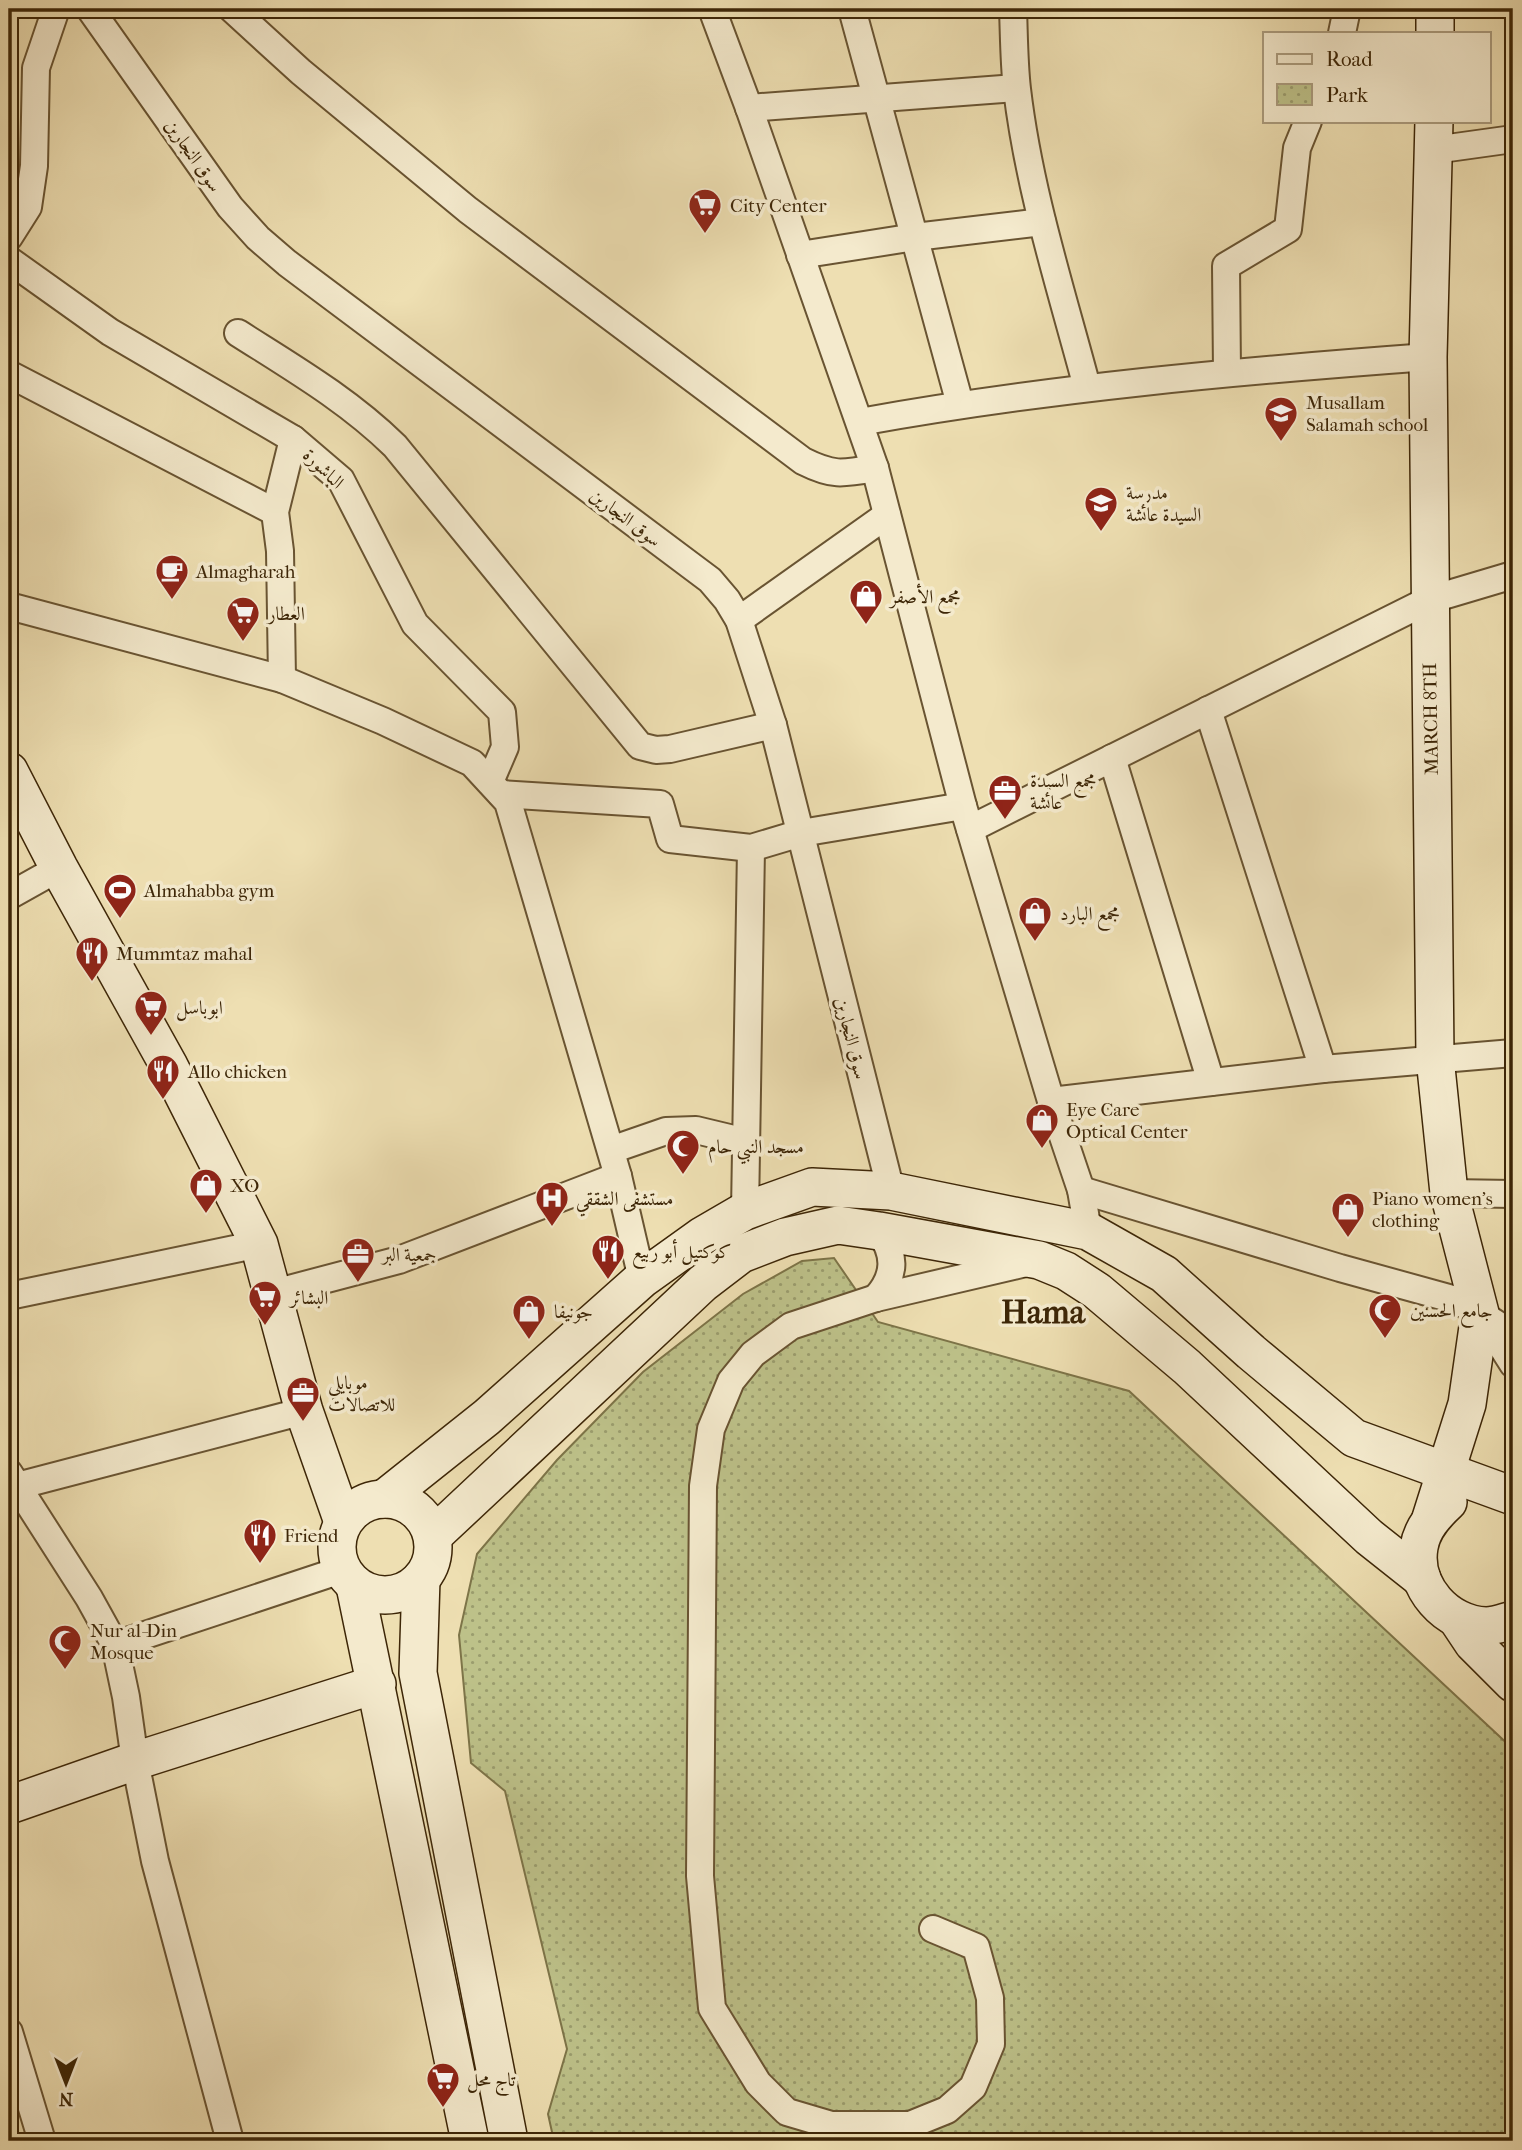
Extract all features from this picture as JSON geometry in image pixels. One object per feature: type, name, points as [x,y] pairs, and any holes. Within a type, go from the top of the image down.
[{"type":"main road","points":[[1434,32],[1435,9]]},
{"type":"main road","name":"MARCH 8TH","points":[[1434,135],[1428,357],[1435,1058],[1450,1193],[1480,1313]]},
{"type":"main road","points":[[9,771],[59,868],[169,1066],[259,1244],[304,1411],[342,1522]]},
{"type":"main road","points":[[384,1499],[487,1417],[642,1279],[702,1236],[744,1211],[812,1187],[891,1191],[1088,1231],[1164,1274],[1251,1352],[1354,1438],[1506,1493]]},
{"type":"main road","points":[[433,1536],[694,1292],[741,1254],[785,1237],[838,1225],[1039,1260],[1066,1271],[1097,1291],[1187,1367],[1369,1537],[1422,1579],[1436,1603],[1457,1619],[1473,1643],[1513,1683]]},
{"type":"main road","points":[[1422,1579],[1419,1548],[1467,1404],[1480,1313]]},
{"type":"main road","points":[[1354,1438],[1403,1441],[1423,1437],[1448,1422],[1467,1404]]},
{"type":"main road","points":[[1430,1518],[1461,1493],[1506,1493]]},
{"type":"main road","points":[[348,1578],[368,1593],[382,1596],[410,1589],[430,1566],[433,1536],[426,1521],[415,1509],[400,1501],[368,1501],[353,1510],[342,1522],[336,1546],[337,1559],[348,1578],[377,1684],[470,2141]]},
{"type":"main road","points":[[421,1579],[418,1673],[509,2141]]},
{"type":"main road","points":[[1457,1619],[1487,1626],[1513,1620]]},
{"type":"main road","points":[[9,1805],[135,1761],[377,1684]]},
{"type":"street","points":[[9,237],[28,207],[34,166],[36,68],[56,9]]},
{"type":"street","name":"سوق النجارين","points":[[90,9],[230,207],[258,238],[287,263],[710,580],[727,600],[739,620],[774,725],[891,1191]]},
{"type":"street","points":[[232,9],[301,72],[468,210],[803,461],[825,472],[846,473],[875,468]]},
{"type":"street","points":[[712,9],[875,468],[966,817],[1051,1101],[1081,1190],[1088,1231]]},
{"type":"street","points":[[852,9],[960,404]]},
{"type":"street","points":[[1013,9],[1016,88],[1027,155],[1042,222],[1087,387]]},
{"type":"street","points":[[1342,32],[1347,9]]},
{"type":"street","points":[[749,108],[1016,88]]},
{"type":"street","points":[[1227,372],[1226,266],[1288,229],[1297,148],[1308,122]]},
{"type":"street","points":[[1434,135],[1513,139]]},
{"type":"street","points":[[800,256],[915,237],[1042,222]]},
{"type":"street","name":"الباشورة","points":[[9,260],[110,332],[293,439],[341,480],[415,624],[502,712],[505,747],[496,788]]},
{"type":"street","points":[[238,333],[334,394],[369,420],[395,446],[640,746],[656,750],[670,749],[774,725]]},
{"type":"street","points":[[860,422],[960,404],[1087,387],[1227,372],[1428,357]]},
{"type":"street","points":[[9,374],[275,512]]},
{"type":"street","points":[[282,679],[280,551],[275,512],[293,439]]},
{"type":"street","points":[[739,620],[887,515]]},
{"type":"street","points":[[496,788],[660,804],[670,839],[751,848],[801,833],[966,817],[1112,758],[1429,600],[1513,575]]},
{"type":"street","points":[[9,606],[282,679],[383,721],[472,763],[496,788],[508,802],[611,1150],[642,1279]]},
{"type":"street","points":[[1208,710],[1323,1069]]},
{"type":"street","points":[[1112,758],[1211,1082]]},
{"type":"street","points":[[744,1211],[751,848]]},
{"type":"street","points":[[9,896],[59,868]]},
{"type":"street","points":[[1051,1101],[1323,1069],[1513,1053]]},
{"type":"street","points":[[611,1150],[666,1130],[696,1130],[746,1142]]},
{"type":"street","points":[[274,1293],[399,1260],[618,1176]]},
{"type":"street","points":[[1081,1190],[1456,1300],[1513,1335]]},
{"type":"street","points":[[1450,1193],[1513,1194]]},
{"type":"street","points":[[876,1298],[884,1289],[892,1265],[891,1252],[879,1231]]},
{"type":"street","points":[[9,1296],[259,1244]]},
{"type":"street","points":[[933,1929],[976,1947],[990,1998],[991,2043],[973,2087],[947,2110],[910,2125],[831,2125],[787,2112],[758,2083],[712,2008],[700,1877],[704,1486],[711,1429],[731,1381],[753,1354],[791,1326],[876,1298],[1039,1260]]},
{"type":"street","points":[[1480,1313],[1513,1364]]},
{"type":"street","points":[[230,2141],[155,1861],[115,1645],[89,1598],[13,1480],[304,1411]]},
{"type":"street","points":[[115,1645],[348,1578]]},
{"type":"street","points":[[9,2032],[42,2141]]},
{"type":"green space","points":[[834,1258],[878,1322],[1129,1391],[1513,1749],[1513,2141],[554,2141],[548,2114],[567,2049],[505,1791],[471,1763],[459,1635],[477,1554],[557,1460],[643,1372],[743,1294],[802,1261]]},
{"type":"place","name":"City Center","points":[[705,235]]},
{"type":"place","name":"Musallam Salamah school","points":[[1281,443]]},
{"type":"place","name":"مدرسة السيدة عائشة","points":[[1101,533]]},
{"type":"place","name":"Almagharah","points":[[172,601]]},
{"type":"place","name":"مجمع الأصفر","points":[[866,626]]},
{"type":"place","name":"العطار","points":[[243,643]]},
{"type":"place","name":"مجمع السيدة عائشة","points":[[1005,821]]},
{"type":"place","name":"Almahabba gym","points":[[120,920]]},
{"type":"place","name":"مجمع البارد","points":[[1035,943]]},
{"type":"place","name":"Mummtaz mahal","points":[[92,983]]},
{"type":"place","name":"ابوباسل","points":[[151,1037]]},
{"type":"place","name":"Allo chicken","points":[[163,1101]]},
{"type":"place","name":"Eye Care Optical Center","points":[[1042,1150]]},
{"type":"place","name":"مسجد النبي حام","points":[[683,1176]]},
{"type":"place","name":"XO","points":[[206,1215]]},
{"type":"place","name":"مستشفى الشققي","points":[[552,1228]]},
{"type":"place","name":"Piano women's clothing","points":[[1348,1239]]},
{"type":"place","name":"كوكتيل أبو ربيع","points":[[608,1281]]},
{"type":"place","name":"جمعية البر","points":[[358,1284]]},
{"type":"place","name":"البشائر","points":[[265,1327]]},
{"type":"place","name":"جامع الحسنين","points":[[1385,1340]]},
{"type":"place","name":"جونيفا","points":[[529,1341]]},
{"type":"place","name":"موبايلي للاتصالات","points":[[303,1423]]},
{"type":"place","name":"Friend","points":[[260,1565]]},
{"type":"place","name":"Nur al-Din Mosque","points":[[65,1671]]},
{"type":"place","name":"تاج محل","points":[[443,2109]]},
{"type":"district","name":"Hama","points":[[1043,1311]]}]
